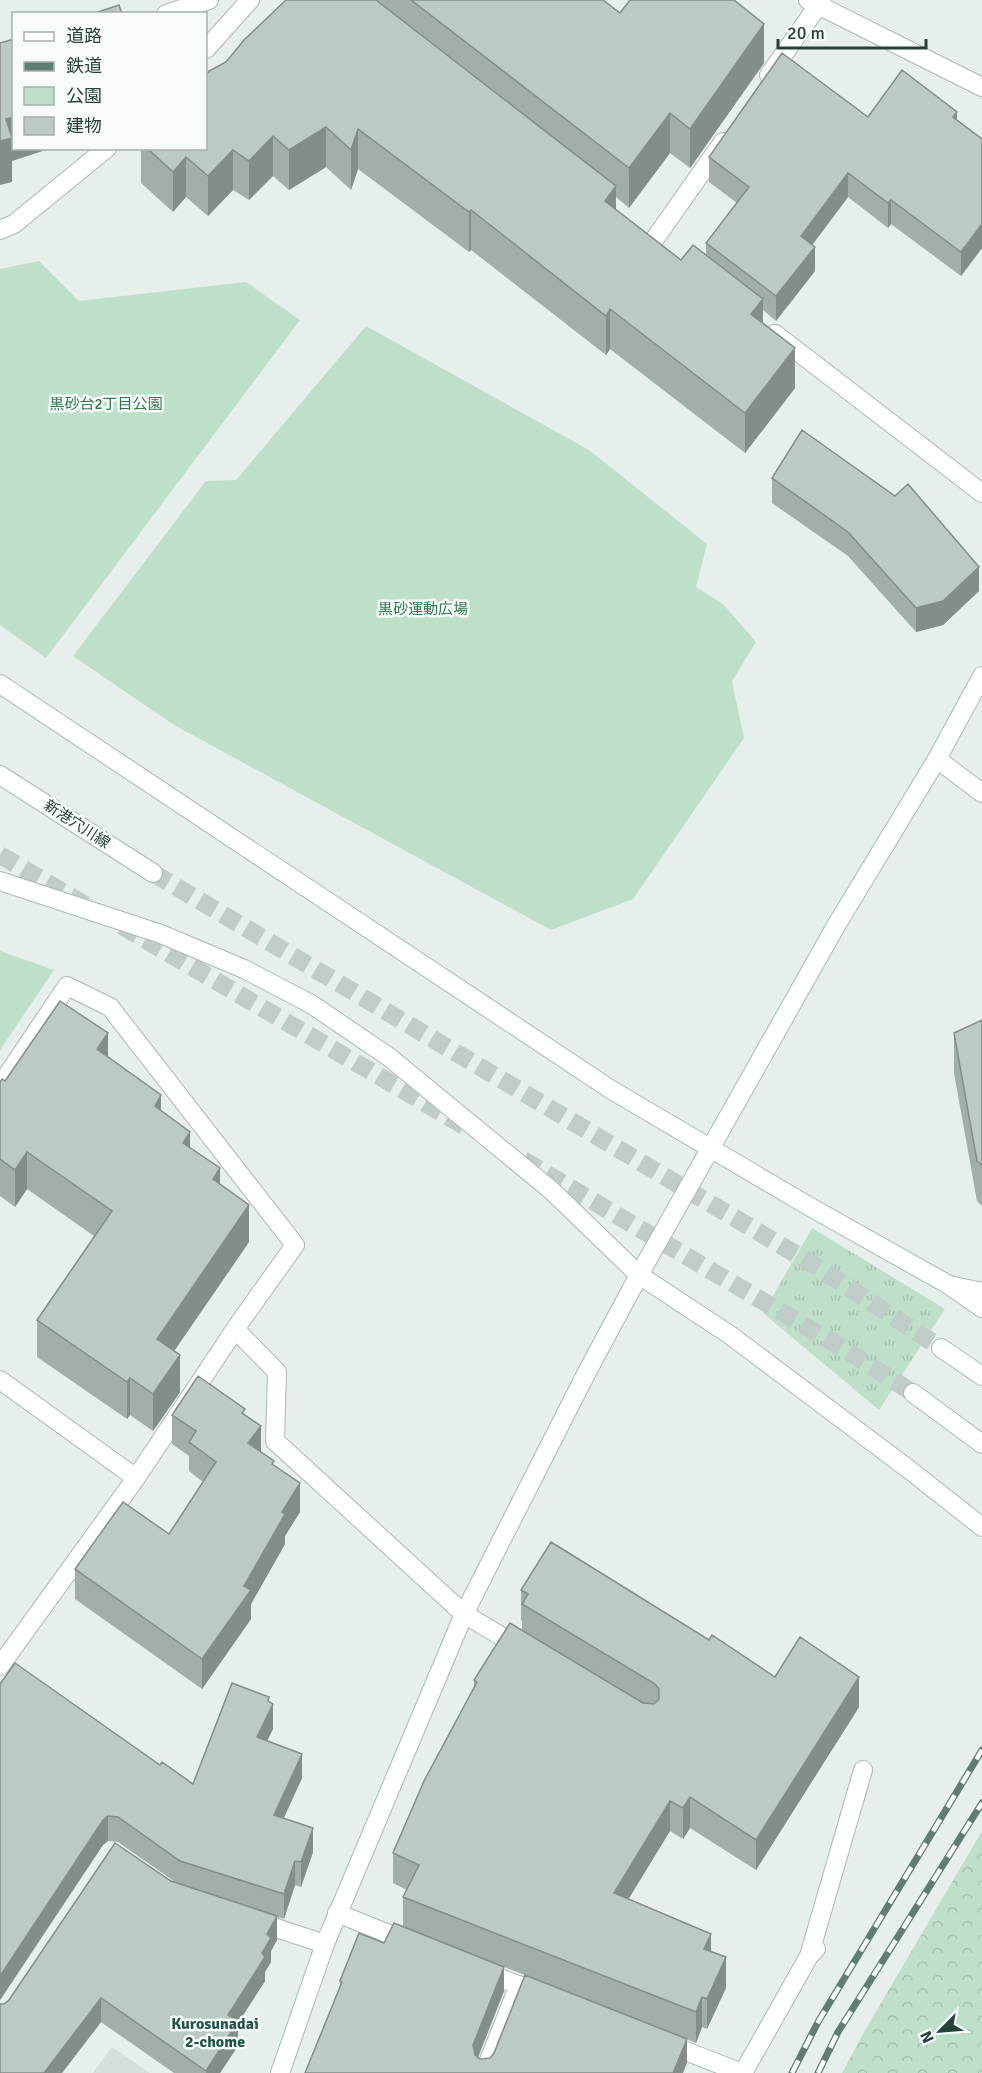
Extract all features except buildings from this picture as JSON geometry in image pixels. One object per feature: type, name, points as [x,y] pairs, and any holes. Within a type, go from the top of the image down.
[{"type":"street","points":[[171,12],[209,0]]},
{"type":"street","points":[[207,48],[250,0]]},
{"type":"street","points":[[756,93],[816,2],[982,87]]},
{"type":"street","points":[[654,240],[736,123]]},
{"type":"street","points":[[0,230],[14,224],[105,150]]},
{"type":"street","points":[[757,320],[982,493]]},
{"type":"street","points":[[280,2073],[337,1913],[464,1614],[639,1275],[837,924],[937,759],[982,676]]},
{"type":"street","points":[[0,684],[610,1089],[805,1204],[949,1285],[982,1308]]},
{"type":"street","points":[[937,759],[982,793]]},
{"type":"street","name":"新港穴川線","points":[[0,775],[153,873]]},
{"type":"street","points":[[0,881],[161,934],[244,969],[311,1004],[389,1057],[551,1190],[639,1275],[730,1335],[982,1527]]},
{"type":"street","points":[[0,1086],[67,986],[110,1006],[295,1245],[235,1329],[136,1478],[0,1666]]},
{"type":"street","points":[[949,1285],[982,1292]]},
{"type":"street","points":[[235,1329],[276,1372],[275,1441],[464,1614],[539,1658]]},
{"type":"street","points":[[941,1348],[982,1376]]},
{"type":"street","points":[[0,1380],[136,1478]]},
{"type":"street","points":[[913,1393],[982,1444]]},
{"type":"street","points":[[653,2038],[742,2073],[814,1951],[863,1770]]},
{"type":"street","points":[[337,1913],[431,1951]]},
{"type":"street","points":[[240,1917],[325,1944]]},
{"type":"street","points":[[464,1964],[563,2003]]},
{"type":"street","points":[[484,2073],[519,1985]]},
{"type":"shaded area","points":[[112,2047],[150,2073],[93,2073]]},
{"type":"green space","name":"黒砂台2丁目公園","points":[[39,261],[79,301],[246,282],[300,320],[46,658],[0,625],[0,269]]},
{"type":"green space","name":"黒砂運動広場","points":[[366,326],[589,450],[707,544],[696,587],[723,604],[756,642],[732,681],[744,738],[633,899],[551,930],[174,725],[73,656],[206,481],[236,480]]},
{"type":"green space","points":[[0,951],[54,970],[0,1050]]},
{"type":"green space","points":[[812,1228],[945,1309],[879,1410],[763,1313]]},
{"type":"green space","points":[[982,1831],[982,2073],[842,2073],[864,2032]]},
{"type":"tunnel","points":[[0,855],[87,906]]},
{"type":"tunnel","points":[[153,873],[814,1265],[941,1348]]},
{"type":"tunnel","points":[[122,926],[466,1127]]},
{"type":"tunnel","points":[[523,1160],[846,1350],[913,1393]]},
{"type":"railway","points":[[792,2073],[818,2022],[982,1750]]},
{"type":"railway","points":[[818,2073],[838,2032],[982,1803]]},
{"type":"district","name":"Kurosunadai 2-chome","points":[[215,2032]]}]
